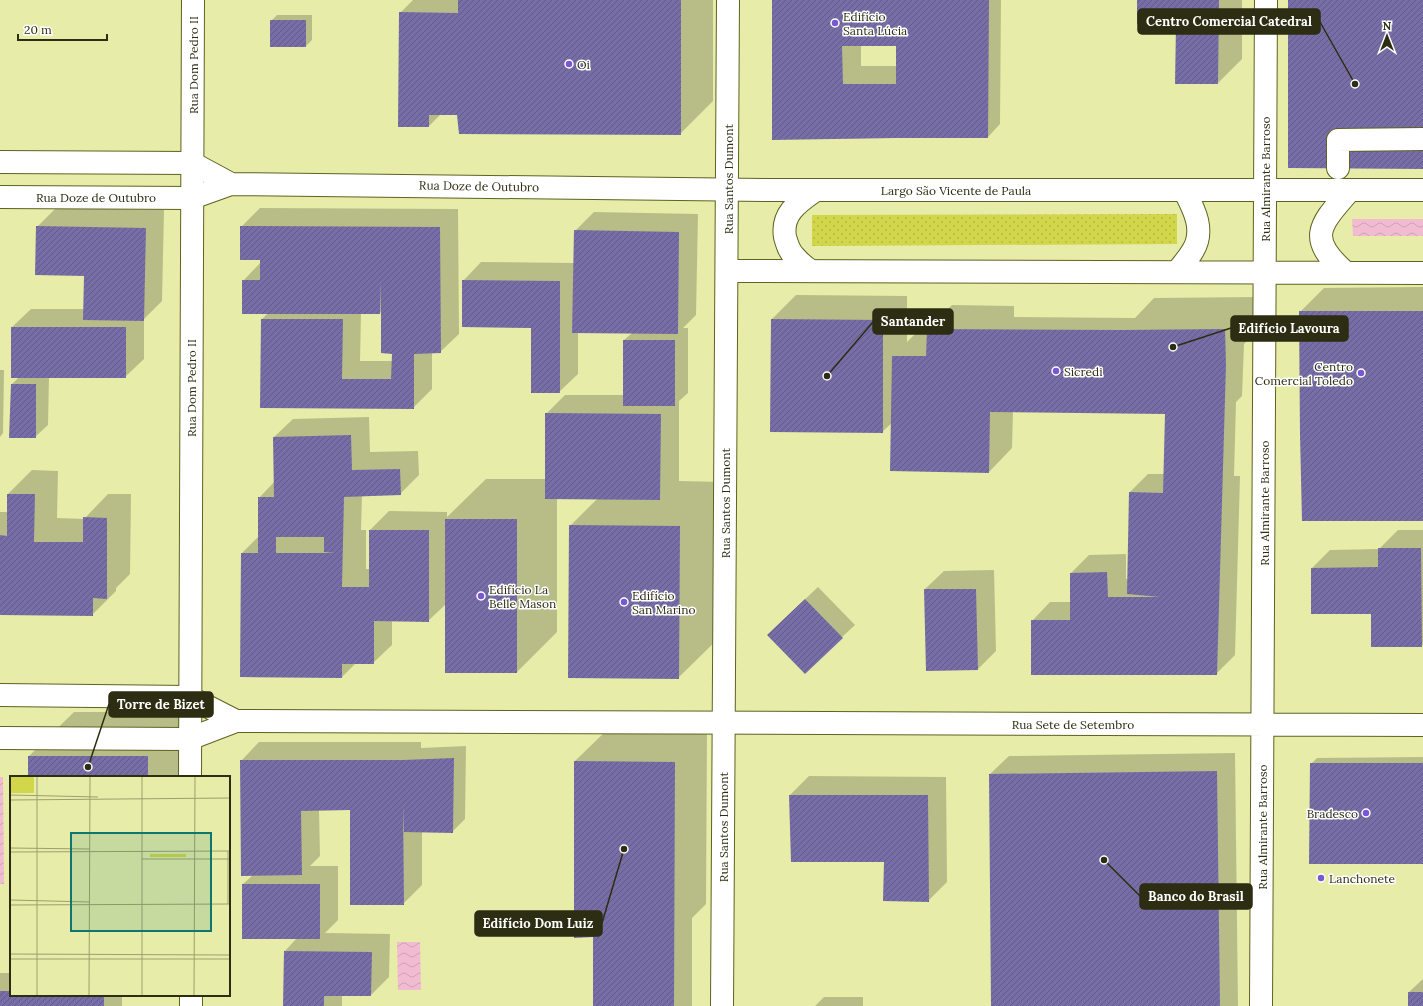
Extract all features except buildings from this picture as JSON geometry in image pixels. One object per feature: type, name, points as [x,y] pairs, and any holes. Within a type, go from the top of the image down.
[{"type":"street","name":"Rua Dom Pedro II","points":[[190,776],[189,697],[193,0]]},
{"type":"street","name":"Rua Santos Dumont","points":[[722,1006],[728,0]]},
{"type":"street","name":"Rua Almirante Barroso","points":[[1261,1006],[1266,0]]},
{"type":"street","points":[[1338,168],[1338,140],[1423,139]]},
{"type":"street","points":[[0,162],[192,163],[231,184]]},
{"type":"street","points":[[192,198],[231,184]]},
{"type":"street","name":"Rua Doze de Outubro","points":[[231,184],[728,189]]},
{"type":"street","name":"Largo São Vicente de Paula","points":[[728,189],[1423,190]]},
{"type":"street","points":[[811,272],[794,256],[787,245],[784,229],[786,219],[792,210],[816,190]]},
{"type":"street","points":[[1177,272],[1193,251],[1198,236],[1196,212],[1184,190]]},
{"type":"street","points":[[1345,272],[1333,262],[1326,252],[1321,239],[1322,227],[1326,220],[1350,190]]},
{"type":"street","name":"Rua Doze de Outubro","points":[[0,197],[192,198]]},
{"type":"street","points":[[727,272],[1423,273]]},
{"type":"street","points":[[0,695],[189,697],[236,721]]},
{"type":"street","points":[[0,738],[189,739],[236,721]]},
{"type":"street","name":"Rua Sete de Setembro","points":[[236,721],[1423,725]]},
{"type":"shaded area","points":[[1177,214],[1177,244],[812,246],[812,215]]},
{"type":"water","points":[[1352,219],[1423,219],[1423,236],[1353,236]]},
{"type":"water","points":[[0,777],[3,777],[4,884],[0,884]]},
{"type":"water","points":[[397,942],[420,942],[421,990],[398,990]]},
{"type":"place","name":"Edifício Santa Lúcia","points":[[835,23]]},
{"type":"place","name":"Oi","points":[[569,64]]},
{"type":"place","name":"Centro Comercial Catedral","points":[[1355,84]]},
{"type":"place","name":"Edifício Lavoura","points":[[1173,347]]},
{"type":"place","name":"Sicredi","points":[[1056,371]]},
{"type":"place","name":"Centro Comercial Toledo","points":[[1361,373]]},
{"type":"place","name":"Santander","points":[[827,376]]},
{"type":"place","name":"Edifício La Belle Mason","points":[[481,596]]},
{"type":"place","name":"Edifício San Marino","points":[[624,602]]},
{"type":"place","name":"Torre de Bizet","points":[[88,767]]},
{"type":"place","name":"Bradesco","points":[[1366,813]]},
{"type":"place","name":"Edifício Dom Luiz","points":[[624,849]]},
{"type":"place","name":"Banco do Brasil","points":[[1104,860]]},
{"type":"place","name":"Lanchonete","points":[[1321,878]]}]
